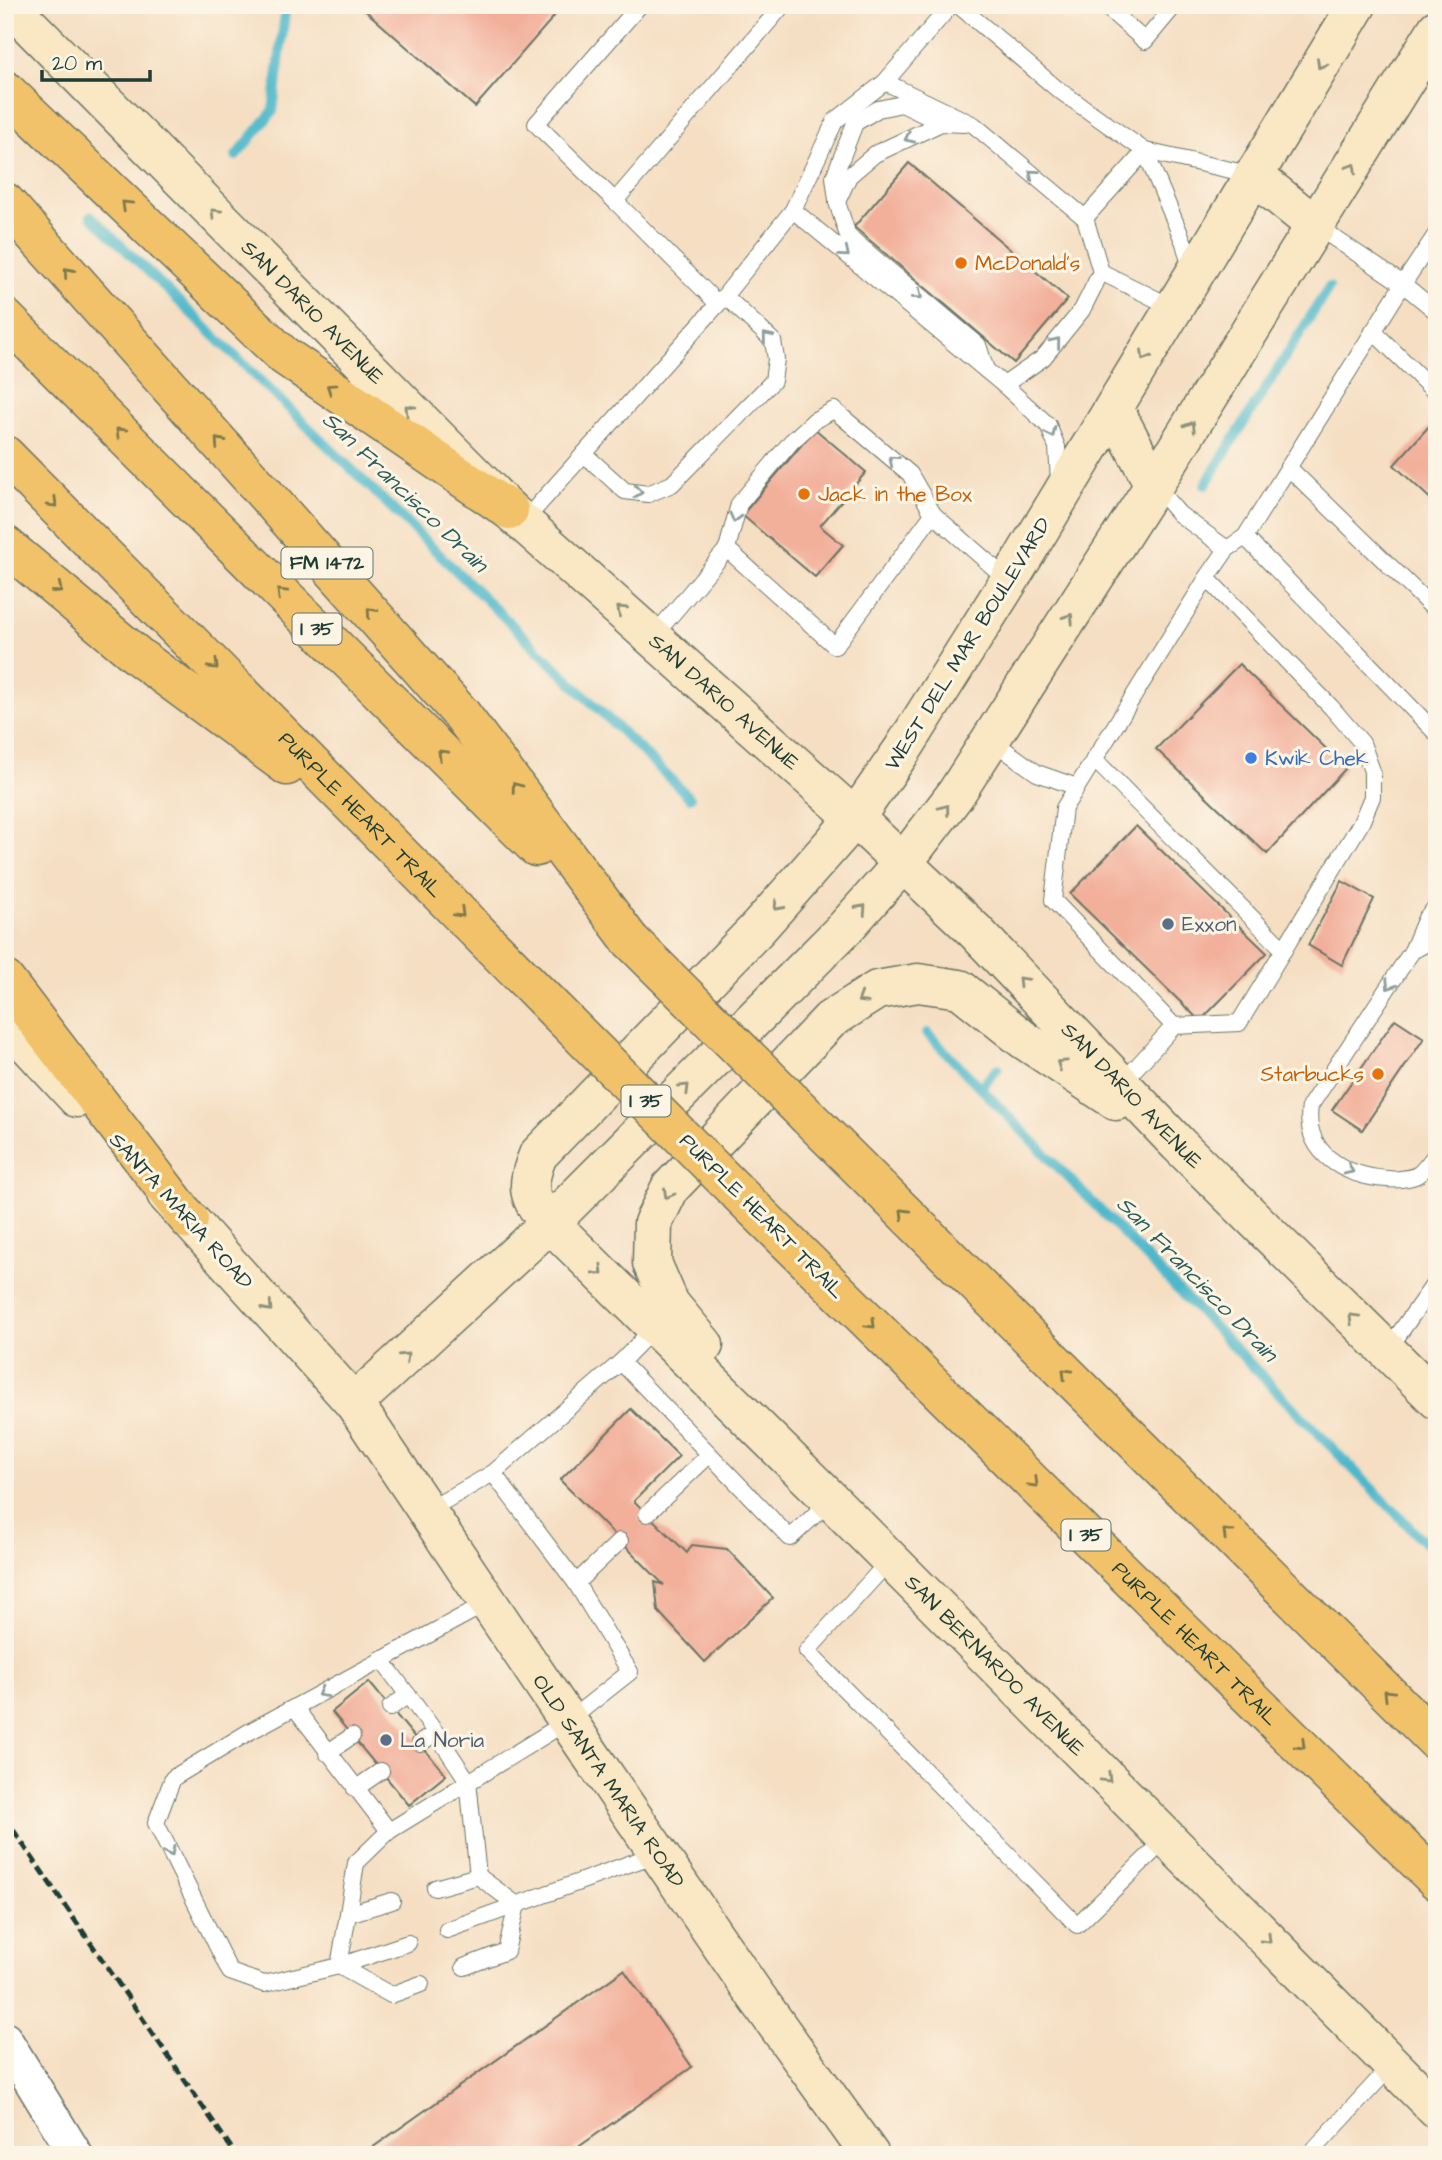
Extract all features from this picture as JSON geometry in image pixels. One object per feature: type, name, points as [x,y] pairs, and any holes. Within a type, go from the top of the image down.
[{"type":"main road","name":"SAN DARIO AVENUE","points":[[9,5],[516,516],[855,818],[975,931],[1178,1144],[1437,1400]]},
{"type":"main road","name":"WEST DEL MAR BOULEVARD","points":[[550,1223],[535,1206],[529,1193],[530,1175],[538,1156],[759,927],[855,818],[903,749],[1009,581],[1357,5]]},
{"type":"main road","points":[[354,1403],[550,1223],[845,928],[903,863],[955,795],[1154,485],[1437,29]]},
{"type":"main road","points":[[5,90],[283,355],[516,516]]},
{"type":"main road","points":[[1253,175],[1316,226]]},
{"type":"main road","name":"FM 1472","points":[[5,202],[462,715],[629,940]]},
{"type":"main road","name":"I 35","points":[[5,318],[1437,1742]]},
{"type":"main road","points":[[1114,409],[1154,485]]},
{"type":"main road","name":"PURPLE HEART TRAIL","points":[[5,455],[735,1190],[1437,1881]]},
{"type":"main road","points":[[5,545],[139,656],[388,840]]},
{"type":"main road","points":[[5,980],[189,1220]]},
{"type":"main road","points":[[831,1500],[670,1304],[653,1263],[653,1223],[670,1188],[830,1020],[877,990],[918,984],[960,989],[1024,1040],[1178,1144]]},
{"type":"main road","name":"SANTA MARIA ROAD","points":[[5,1020],[354,1403]]},
{"type":"main road","name":"SAN BERNARDO AVENUE","points":[[550,1223],[831,1500],[1437,2110]]},
{"type":"main road","name":"OLD SANTA MARIA ROAD","points":[[354,1403],[751,1989],[870,2155]]},
{"type":"main road","points":[[1349,1793],[1437,1902]]},
{"type":"street","points":[[5,2039],[76,2155]]},
{"type":"lane","points":[[584,454],[625,491],[648,494],[672,484],[773,381],[776,359],[773,341],[722,300],[536,124],[640,5]]},
{"type":"lane","points":[[615,201],[783,5]]},
{"type":"lane","points":[[516,516],[584,454],[722,300],[793,210],[835,121],[886,82],[951,5]]},
{"type":"lane","points":[[958,5],[1056,88],[1145,150],[1253,175]]},
{"type":"lane","points":[[1104,5],[1145,41],[1175,5]]},
{"type":"lane","points":[[886,82],[974,125],[1085,218],[1101,272],[1083,310],[1043,358],[1004,385]]},
{"type":"lane","points":[[974,125],[941,123],[902,104],[878,108],[855,123],[834,177],[837,202],[848,236],[978,345],[986,370]]},
{"type":"lane","points":[[837,202],[849,176],[875,154],[941,123]]},
{"type":"lane","points":[[1085,218],[1145,150]]},
{"type":"lane","points":[[1101,272],[1183,293],[1184,243],[1145,150]]},
{"type":"lane","points":[[793,210],[1004,385],[1048,425],[1057,447],[1059,499]]},
{"type":"lane","points":[[1316,226],[1403,284],[1437,312]]},
{"type":"lane","points":[[1174,1026],[1053,900],[1064,808],[1207,578],[1227,549],[1245,537],[1437,233]]},
{"type":"lane","points":[[1373,331],[1437,394]]},
{"type":"lane","points":[[652,638],[727,549],[739,504],[791,442],[815,420],[834,410],[910,474],[933,514],[1009,581]]},
{"type":"lane","points":[[1288,467],[1437,612]]},
{"type":"lane","points":[[1154,485],[1179,514],[1227,549]]},
{"type":"lane","points":[[727,549],[835,646],[933,514]]},
{"type":"lane","points":[[1245,537],[1437,734]]},
{"type":"lane","points":[[1121,1084],[1174,1026],[1240,1023],[1361,823],[1372,797],[1372,771],[1362,743],[1207,578]]},
{"type":"lane","points":[[991,739],[1037,773],[1077,787]]},
{"type":"lane","points":[[1094,759],[1284,950]]},
{"type":"lane","points":[[1437,906],[1426,918],[1412,951],[1310,1106],[1308,1121],[1311,1136],[1323,1153],[1338,1165],[1364,1177],[1395,1180],[1418,1175],[1437,1153]]},
{"type":"lane","points":[[1412,951],[1437,938]]},
{"type":"lane","points":[[1387,1351],[1437,1280]]},
{"type":"lane","points":[[427,1511],[493,1473],[621,1362],[656,1327]]},
{"type":"lane","points":[[621,1362],[790,1538],[831,1500]]},
{"type":"lane","points":[[647,1514],[709,1455]]},
{"type":"lane","points":[[339,1966],[356,1863],[389,1831],[568,1721],[630,1672],[576,1583],[493,1473]]},
{"type":"lane","points":[[576,1583],[620,1541]]},
{"type":"lane","points":[[890,1560],[807,1650],[1077,1925],[1167,1838]]},
{"type":"lane","points":[[408,1943],[339,1966],[264,1984],[230,1972],[156,1824],[173,1778],[247,1732],[489,1602]]},
{"type":"lane","points":[[381,1659],[436,1732],[468,1782],[478,1875],[517,1905]]},
{"type":"lane","points":[[390,1708],[408,1695]]},
{"type":"lane","points":[[295,1708],[389,1831]]},
{"type":"lane","points":[[420,1744],[436,1732]]},
{"type":"lane","points":[[327,1753],[352,1736]]},
{"type":"lane","points":[[355,1789],[381,1771]]},
{"type":"lane","points":[[447,1930],[659,1853]]},
{"type":"lane","points":[[435,1888],[478,1875]]},
{"type":"lane","points":[[348,1914],[392,1901]]},
{"type":"lane","points":[[464,1968],[506,1951],[517,1905]]},
{"type":"lane","points":[[339,1966],[391,1995],[421,1984]]},
{"type":"lane","points":[[1309,2155],[1392,2065]]},
{"type":"building","points":[[359,5],[564,5],[475,107]]},
{"type":"building","name":"McDonald's","points":[[909,163],[1068,299],[1014,363],[854,227]]},
{"type":"building","points":[[1431,424],[1437,430],[1437,505],[1394,465]]},
{"type":"building","name":"Jack in the Box","points":[[815,429],[866,472],[820,526],[843,545],[815,577],[742,515]]},
{"type":"building","name":"Kwik Chek","points":[[1239,664],[1346,768],[1267,854],[1156,749]]},
{"type":"building","name":"Exxon","points":[[1136,826],[1267,953],[1200,1021],[1070,894]]},
{"type":"building","points":[[1342,881],[1374,899],[1342,965],[1308,945]]},
{"type":"building","name":"Starbucks","points":[[1395,1019],[1424,1038],[1362,1130],[1332,1110]]},
{"type":"building","points":[[631,1409],[679,1456],[634,1501],[687,1553],[692,1545],[727,1549],[773,1598],[705,1662],[658,1611],[655,1582],[664,1585],[560,1480]]},
{"type":"building","name":"La Noria","points":[[369,1682],[446,1775],[409,1805],[332,1712]]},
{"type":"building","points":[[624,1970],[692,2067],[567,2155],[362,2155]]},
{"type":"waterway","points":[[236,156],[273,111],[286,5]]},
{"type":"waterway","name":"San Francisco Drain","points":[[91,216],[690,798]]},
{"type":"waterway","points":[[1205,485],[1329,287]]},
{"type":"waterway","name":"San Francisco Drain","points":[[927,1033],[1437,1555]]},
{"type":"waterway","points":[[980,1088],[998,1068]]},
{"type":"railway","points":[[5,1818],[236,2155]]},
{"type":"place","name":"McDonald's","points":[[961,263]]},
{"type":"place","name":"Jack in the Box","points":[[804,494]]},
{"type":"place","name":"Kwik Chek","points":[[1251,758]]},
{"type":"place","name":"Exxon","points":[[1168,924]]},
{"type":"place","name":"Starbucks","points":[[1378,1074]]},
{"type":"place","name":"La Noria","points":[[386,1740]]}]
